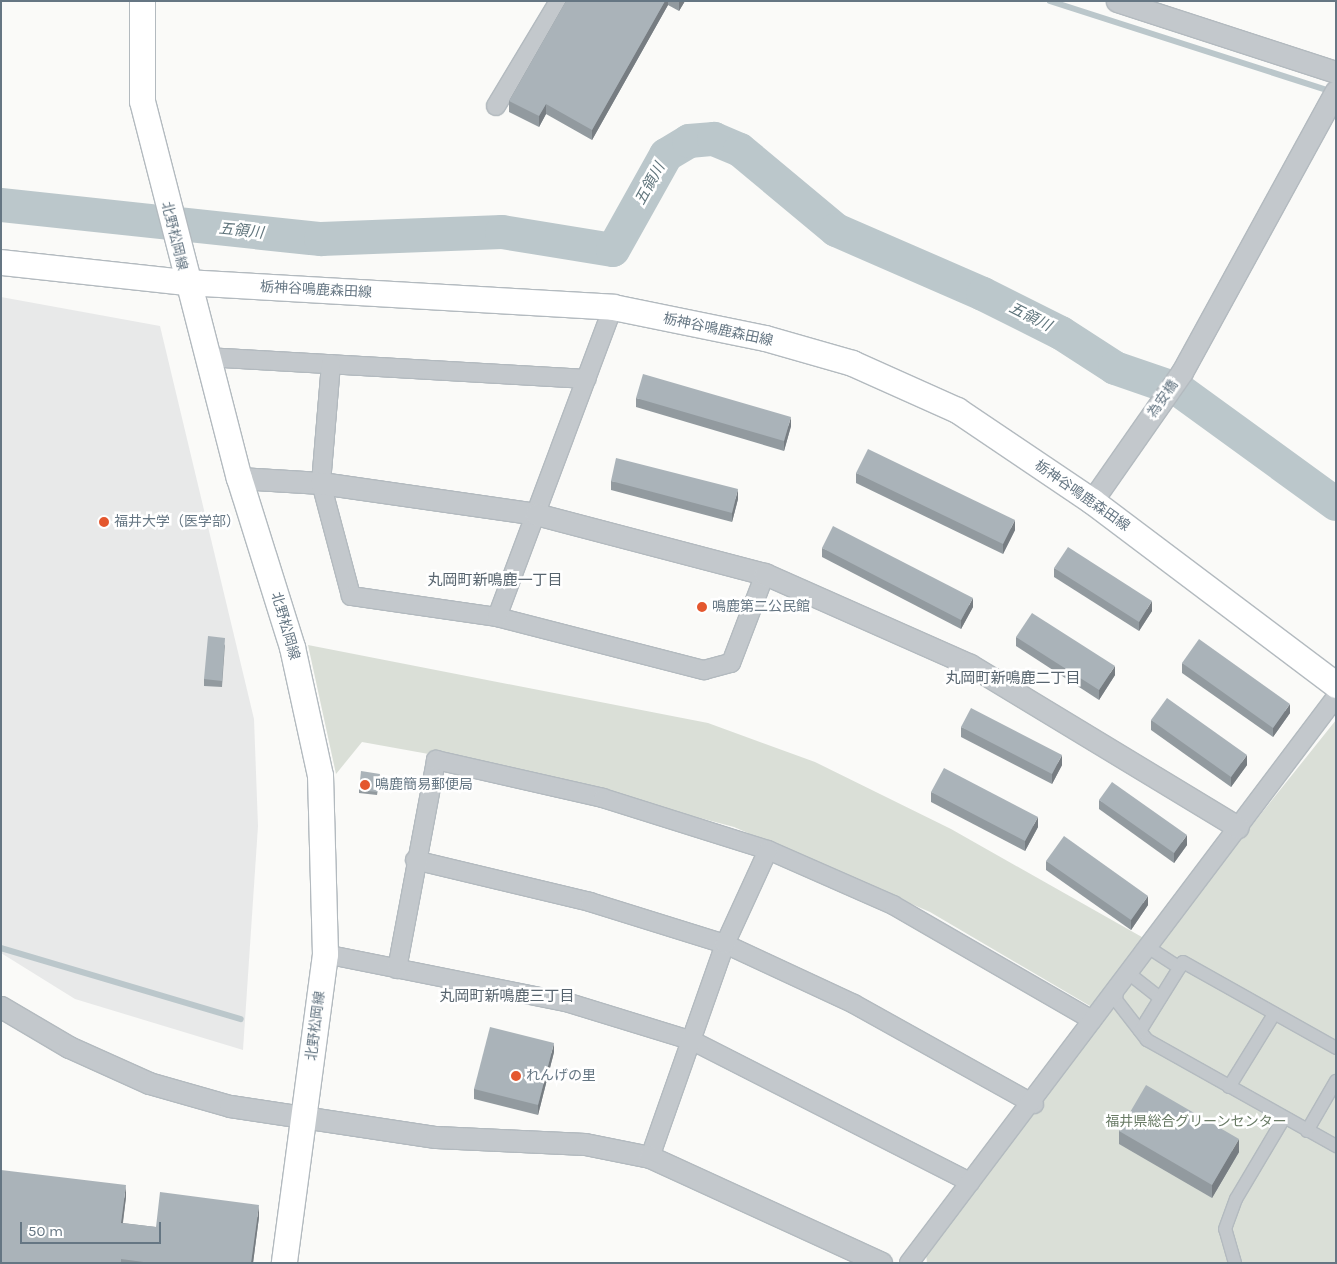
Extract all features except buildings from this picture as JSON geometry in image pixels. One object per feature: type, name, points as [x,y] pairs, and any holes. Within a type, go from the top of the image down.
[{"type":"main road","name":"北野松岡線","points":[[142,1],[142,102],[185,282],[239,478],[292,647],[320,775],[325,954],[284,1263]]},
{"type":"main road","name":"栃神谷鳴鹿森田線","points":[[1,262],[185,282],[613,307],[764,338],[852,363],[957,410],[1092,501],[1336,685]]},
{"type":"street","points":[[496,106],[559,1]]},
{"type":"street","points":[[1117,1],[1336,72]]},
{"type":"street","name":"為安橋","points":[[1092,501],[1182,372],[1336,91]]},
{"type":"street","points":[[497,617],[613,307]]},
{"type":"street","points":[[206,357],[586,379]]},
{"type":"street","points":[[331,364],[322,483],[351,596],[497,617],[704,670],[731,663],[765,574]]},
{"type":"street","points":[[239,478],[322,483],[536,514],[765,574],[970,665],[1238,827]]},
{"type":"street","points":[[909,1263],[970,1182],[1034,1104],[1146,946],[1336,697]]},
{"type":"street","points":[[397,969],[415,860],[436,760],[603,798],[768,850],[893,905],[1092,1020]]},
{"type":"street","points":[[650,1157],[693,1042],[724,944],[768,850]]},
{"type":"street","points":[[415,860],[590,902],[724,944],[854,1004],[1034,1104]]},
{"type":"street","points":[[1146,946],[1180,968]]},
{"type":"street","points":[[325,954],[566,1002],[693,1042],[970,1182]]},
{"type":"street","points":[[1140,1031],[1183,962],[1336,1048]]},
{"type":"street","points":[[1127,972],[1160,998]]},
{"type":"street","points":[[1116,988],[1120,993],[1116,1000],[1147,1040],[1336,1146]]},
{"type":"street","points":[[1,1007],[69,1047],[149,1083],[304,1121],[436,1137],[585,1144],[650,1157],[880,1263]]},
{"type":"street","points":[[1229,1087],[1274,1014]]},
{"type":"street","points":[[1307,1131],[1336,1081]]},
{"type":"street","points":[[1235,1263],[1225,1229],[1236,1199],[1284,1118]]},
{"type":"shaded area","name":"福井大学（医学部）","points":[[1,297],[160,326],[254,719],[258,826],[243,1050],[75,999],[1,953]]},
{"type":"green space","name":"福井県総合グリーンセンター","points":[[308,645],[708,723],[815,762],[951,829],[1156,945],[1336,720],[1336,1263],[927,1263],[926,1254],[1102,1013],[930,912],[734,827],[523,771],[362,742],[336,774]]},
{"type":"waterway","points":[[1050,1],[1331,91]]},
{"type":"waterway","name":"五領川","points":[[1,205],[321,239],[502,232],[613,250],[666,155],[689,141],[714,139],[740,150],[836,230],[983,294],[1061,333],[1115,368],[1179,390],[1336,504]]},
{"type":"waterway","points":[[1,948],[241,1019]]},
{"type":"place","name":"福井大学（医学部）","points":[[104,522]]},
{"type":"place","name":"鳴鹿第二公民館","points":[[702,607]]},
{"type":"place","name":"鳴鹿簡易郵便局","points":[[365,785]]},
{"type":"place","name":"れんげの里","points":[[516,1076]]},
{"type":"district","name":"丸岡町新鳴鹿一丁目","points":[[495,581]]},
{"type":"district","name":"丸岡町新鳴鹿二丁目","points":[[1013,679]]},
{"type":"district","name":"丸岡町新鳴鹿三丁目","points":[[507,997]]}]
